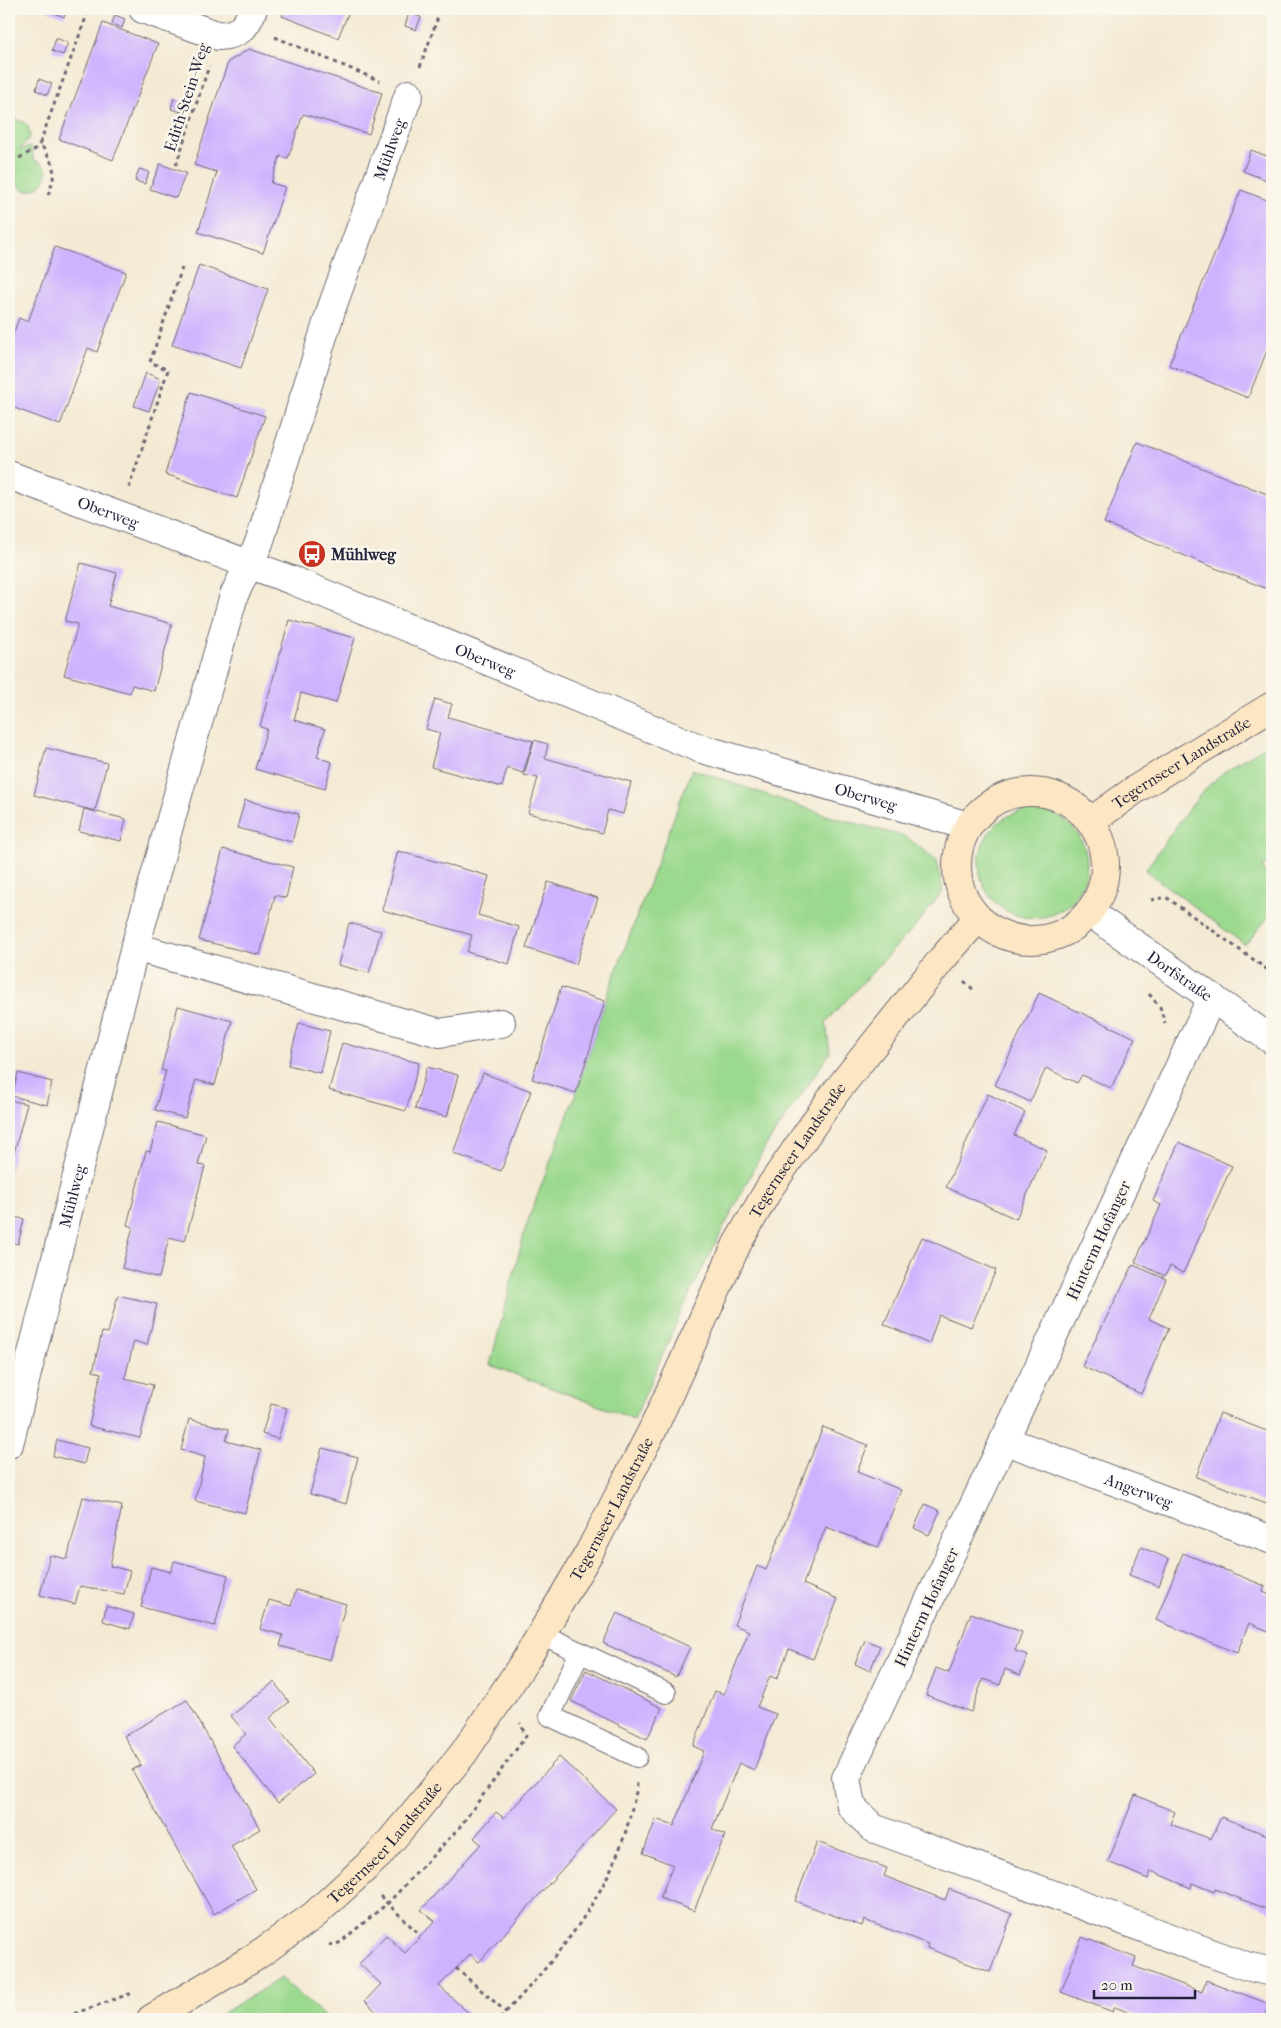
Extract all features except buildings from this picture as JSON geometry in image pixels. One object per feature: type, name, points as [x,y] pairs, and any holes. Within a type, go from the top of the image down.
[{"type":"main road","name":"Tegernseer Landstraße","points":[[1090,822],[1136,789],[1272,706]]},
{"type":"main road","points":[[1030,792],[1053,795],[1074,806],[1090,822],[1101,844],[1105,867],[1100,891],[1089,912],[1074,926],[1055,936],[1035,940],[1014,938],[995,931],[978,918],[966,902],[959,882],[958,855],[961,841],[968,826],[987,806],[1007,796],[1030,792]]},
{"type":"main road","name":"Tegernseer Landstraße","points":[[152,2019],[252,1959],[314,1916],[380,1855],[463,1754],[541,1634],[589,1553],[653,1429],[738,1244],[770,1187],[835,1092],[942,959],[978,918]]},
{"type":"street","points":[[143,9],[219,36],[232,35],[250,17]]},
{"type":"street","name":"Mühlweg","points":[[9,1444],[135,947],[234,596],[260,542],[332,308],[409,94]]},
{"type":"street","name":"Oberweg","points":[[9,475],[250,563],[699,748],[968,826]]},
{"type":"street","name":"Dorfstraße","points":[[1089,912],[1272,1040]]},
{"type":"street","points":[[135,947],[440,1033],[501,1023]]},
{"type":"street","name":"Hinterm Hofanger","points":[[1212,997],[846,1778],[851,1806],[873,1828],[1246,1966],[1272,1972]]},
{"type":"street","name":"Angerweg","points":[[1004,1440],[1272,1540]]},
{"type":"lane","points":[[541,1634],[666,1693]]},
{"type":"lane","points":[[580,1652],[550,1716],[637,1757]]},
{"type":"path","points":[[20,158],[36,149],[40,143],[89,9]]},
{"type":"path","points":[[250,17],[409,94],[441,9]]},
{"type":"path","name":"Edith-Stein-Weg","points":[[176,165],[219,36]]},
{"type":"path","points":[[40,143],[54,169],[55,176],[48,194]]},
{"type":"path","points":[[120,517],[168,370],[150,362],[182,268]]},
{"type":"path","points":[[1151,900],[1166,897],[1272,973]]},
{"type":"path","points":[[1145,989],[1160,1007],[1166,1025]]},
{"type":"path","points":[[500,2019],[543,1973],[579,1926],[611,1866],[627,1830],[637,1786],[637,1757]]},
{"type":"path","points":[[358,1874],[421,1936]]},
{"type":"path","points":[[456,1968],[506,2012]]},
{"type":"green space","points":[[13,120],[24,122],[29,129],[30,137],[20,149],[31,147],[34,160],[44,165],[47,172],[45,180],[32,190],[24,190],[18,185],[15,174],[9,172],[14,158],[9,156],[9,122]]},
{"type":"green space","points":[[1272,743],[1272,862],[1262,867],[1272,886],[1272,913],[1245,945],[1145,870],[1189,808],[1219,776],[1245,758]]},
{"type":"green space","points":[[692,769],[829,816],[906,837],[937,860],[943,891],[917,924],[826,1022],[830,1053],[765,1147],[690,1293],[634,1419],[490,1365],[526,1226],[576,1093],[605,1001]]},
{"type":"green space","points":[[1033,810],[1054,814],[1071,826],[1083,843],[1087,864],[1083,885],[1071,902],[1054,914],[1033,918],[1012,914],[995,902],[983,885],[979,864],[983,843],[995,826],[1012,814]]},
{"type":"green space","points":[[281,1978],[328,2019],[213,2019]]},
{"type":"place","name":"Mühlweg","points":[[312,554]]}]
